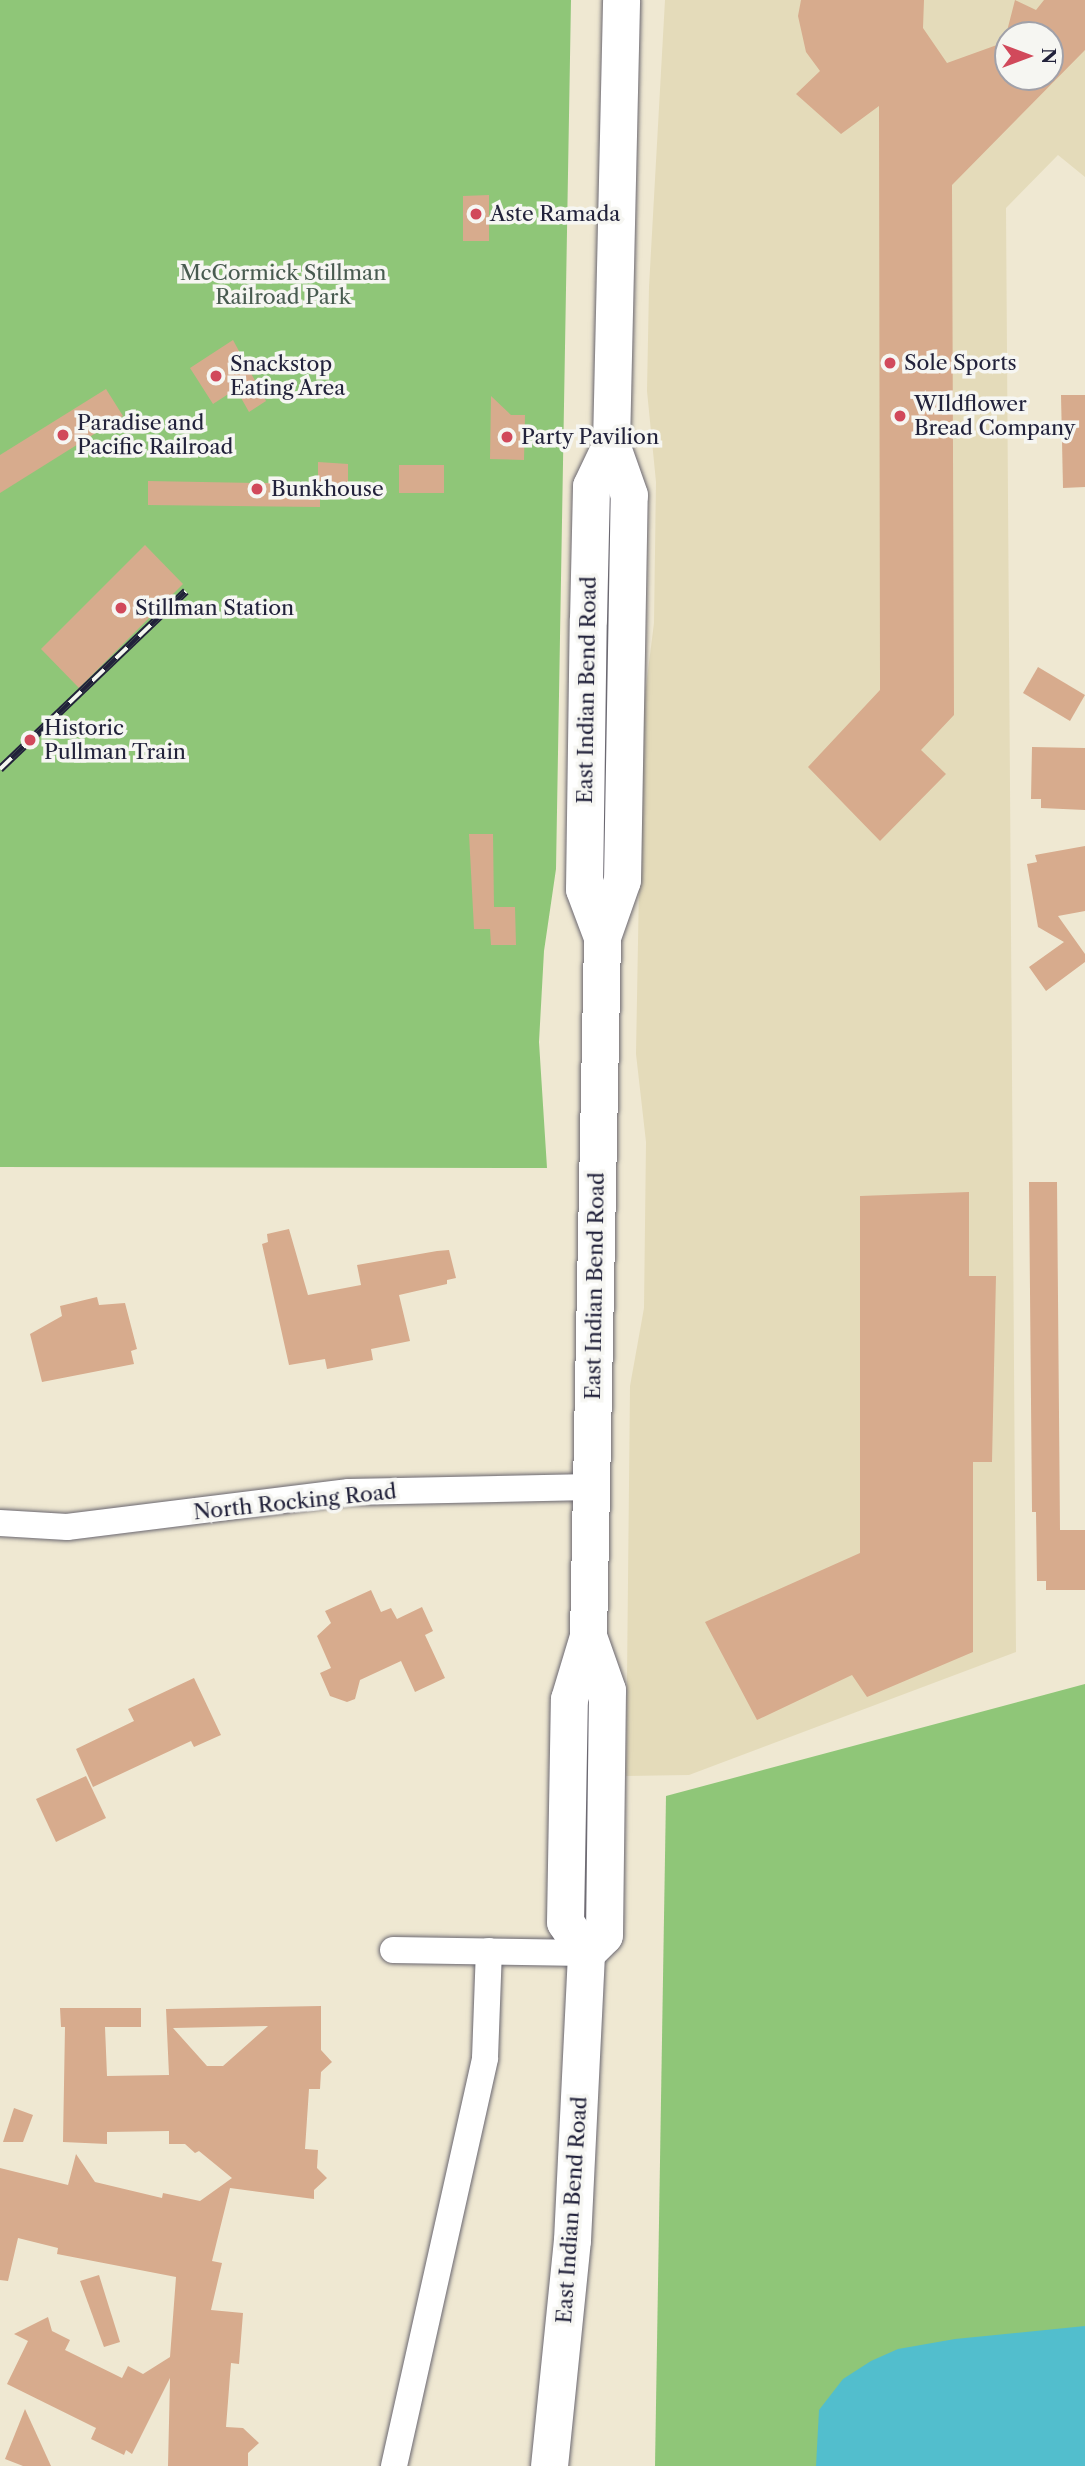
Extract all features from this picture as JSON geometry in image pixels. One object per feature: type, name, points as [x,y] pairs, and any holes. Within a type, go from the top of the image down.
[{"type":"main road","name":"East Indian Bend Road","points":[[549,2466],[572,2240],[586,1953],[565,1922],[569,1699],[589,1636],[602,937],[584,889],[588,606],[591,486],[611,444],[621,0]]},
{"type":"street","name":"North Rocking Road","points":[[0,1523],[67,1527],[349,1492],[591,1488]]},
{"type":"street","points":[[393,1950],[586,1953]]},
{"type":"street","points":[[394,2466],[485,2058],[489,1951]]},
{"type":"shaded area","points":[[665,0],[1085,0],[1085,177],[1058,155],[1006,208],[1016,1652],[689,1775],[626,1776],[630,1386],[644,1308],[646,1142],[636,1054],[642,718],[654,623],[656,482],[647,391],[649,287]]},
{"type":"green space","name":"McCormick Stillman Railroad Park","points":[[0,0],[571,0],[556,869],[544,951],[539,1042],[547,1168],[0,1167]]},
{"type":"green space","points":[[1085,1684],[1085,2466],[655,2466],[666,1796]]},
{"type":"water","points":[[1085,2326],[1085,2466],[816,2466],[819,2410],[843,2379],[871,2361],[898,2349],[955,2339]]},
{"type":"building","points":[[801,0],[924,0],[923,28],[947,63],[994,46],[994,91],[1045,91],[952,185],[954,715],[921,750],[946,774],[880,841],[808,767],[880,690],[879,106],[841,134],[796,94],[820,71],[806,52],[798,16]]},
{"type":"building","points":[[1015,0],[1036,10],[1044,0],[1085,0],[1085,50],[1064,71],[1064,21],[1010,21]]},
{"type":"building","name":"Aste Ramada","points":[[489,195],[489,241],[463,241],[463,196]]},
{"type":"building","name":"Snackstop Eating Area","points":[[233,340],[266,401],[249,412],[236,389],[213,404],[190,368]]},
{"type":"building","name":"Paradise and Pacific Railroad","points":[[106,389],[123,416],[0,493],[0,455]]},
{"type":"building","points":[[1061,395],[1085,395],[1085,487],[1063,488]]},
{"type":"building","name":"Party Pavilion","points":[[491,396],[511,415],[525,415],[524,460],[490,459]]},
{"type":"building","name":"Bunkhouse","points":[[318,462],[348,464],[348,496],[320,496],[320,507],[148,505],[148,481],[318,484]]},
{"type":"building","points":[[399,465],[444,465],[444,493],[399,493]]},
{"type":"building","name":"Stillman Station","points":[[145,545],[183,584],[79,688],[41,649]]},
{"type":"building","points":[[1038,667],[1085,695],[1070,721],[1023,693]]},
{"type":"building","points":[[1032,747],[1085,748],[1085,810],[1041,808],[1041,799],[1031,799]]},
{"type":"building","points":[[469,834],[493,834],[494,907],[515,907],[516,945],[491,945],[490,929],[474,929]]},
{"type":"building","points":[[1085,846],[1085,911],[1058,916],[1085,954],[1085,962],[1046,991],[1029,967],[1064,942],[1038,927],[1027,864],[1037,862],[1035,855]]},
{"type":"building","points":[[1029,1182],[1057,1182],[1060,1530],[1085,1530],[1085,1590],[1046,1590],[1046,1581],[1037,1581],[1036,1512],[1032,1512]]},
{"type":"building","points":[[969,1192],[969,1276],[996,1276],[992,1462],[973,1462],[973,1652],[867,1697],[852,1675],[757,1720],[705,1622],[860,1553],[860,1196]]},
{"type":"building","points":[[289,1229],[308,1295],[361,1285],[357,1265],[437,1251],[449,1250],[456,1278],[447,1280],[447,1284],[399,1295],[410,1341],[371,1349],[373,1360],[327,1369],[325,1359],[289,1365],[262,1244],[268,1242],[267,1234]]},
{"type":"building","points":[[97,1297],[99,1305],[125,1303],[137,1349],[131,1351],[134,1364],[42,1382],[30,1334],[62,1316],[60,1306]]},
{"type":"building","points":[[371,1590],[381,1612],[391,1608],[397,1619],[422,1607],[433,1631],[425,1635],[445,1678],[415,1692],[401,1661],[360,1680],[355,1699],[347,1702],[330,1696],[320,1673],[331,1668],[317,1636],[331,1623],[325,1611]]},
{"type":"building","points":[[194,1678],[221,1735],[194,1747],[191,1741],[93,1787],[76,1749],[134,1721],[128,1709]]},
{"type":"building","points":[[86,1776],[106,1818],[56,1842],[36,1799]]},
{"type":"building","points":[[321,2006],[321,2050],[332,2062],[321,2072],[320,2089],[309,2089],[305,2149],[318,2150],[317,2168],[327,2178],[314,2190],[314,2199],[230,2188],[212,2261],[222,2263],[211,2310],[243,2313],[239,2364],[231,2363],[226,2427],[243,2428],[259,2443],[248,2453],[248,2466],[168,2466],[170,2378],[132,2454],[126,2450],[124,2455],[91,2439],[96,2428],[7,2384],[28,2341],[14,2334],[48,2317],[52,2331],[70,2340],[65,2350],[122,2378],[128,2366],[143,2374],[170,2357],[176,2277],[57,2254],[58,2248],[18,2238],[8,2281],[0,2280],[0,2168],[68,2185],[76,2154],[95,2182],[162,2198],[163,2193],[200,2201],[232,2178],[199,2151],[195,2153],[185,2144],[169,2144],[169,2131],[107,2132],[107,2144],[63,2142],[65,2027],[61,2027],[60,2008],[141,2008],[141,2027],[105,2027],[107,2076],[169,2075],[166,2009]],"holes":[[[268,2026],[223,2066],[207,2066],[173,2028]]]},
{"type":"building","points":[[14,2108],[33,2115],[23,2142],[3,2142]]},
{"type":"building","points":[[99,2275],[120,2342],[104,2347],[80,2281]]},
{"type":"building","points":[[25,2409],[51,2466],[23,2466],[5,2459]]},
{"type":"railway","points":[[0,769],[186,591]]},
{"type":"place","name":"Aste Ramada","points":[[476,214]]},
{"type":"place","name":"Sole Sports","points":[[890,363]]},
{"type":"place","name":"Snackstop Eating Area","points":[[216,376]]},
{"type":"place","name":"WIldflower Bread Company","points":[[900,416]]},
{"type":"place","name":"Paradise and Pacific Railroad","points":[[63,435]]},
{"type":"place","name":"Party Pavilion","points":[[507,437]]},
{"type":"place","name":"Bunkhouse","points":[[257,489]]},
{"type":"place","name":"Stillman Station","points":[[121,608]]},
{"type":"place","name":"Historic Pullman Train","points":[[30,740]]}]
